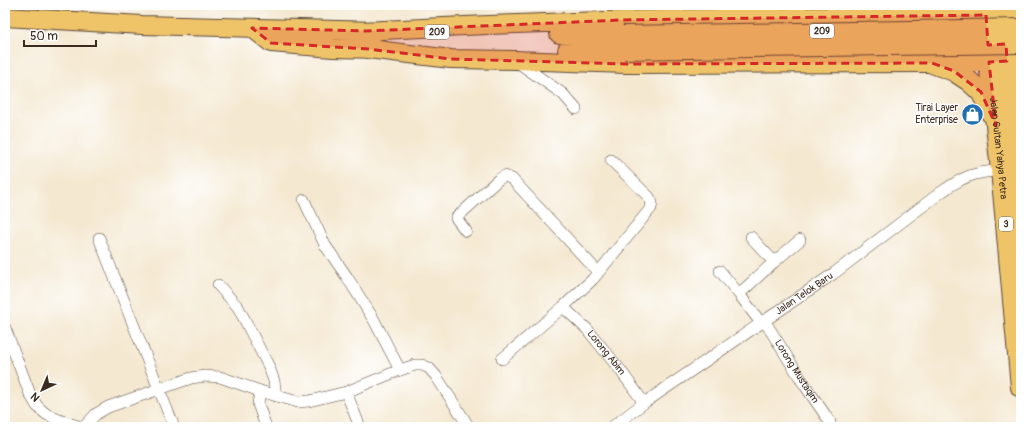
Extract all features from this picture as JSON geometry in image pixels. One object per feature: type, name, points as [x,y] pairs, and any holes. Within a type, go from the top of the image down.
[{"type":"highway","points":[[915,16],[941,10],[948,10]]},
{"type":"highway","name":"Jalan Sultan Yahya Petra","points":[[1000,10],[1006,61],[1001,170],[1021,387]]},
{"type":"highway","points":[[932,63],[954,71],[969,81],[981,92],[988,105],[1004,127],[1021,109]]},
{"type":"highway","name":"Jalan Sultan Yahya Petra","points":[[1004,127],[1021,236]]},
{"type":"main road","points":[[957,62],[964,43],[960,34],[952,24],[948,10],[1000,10]]},
{"type":"main road","points":[[366,31],[621,20],[720,12],[744,18],[915,16]]},
{"type":"main road","name":"209","points":[[5,17],[142,25],[366,31],[623,42],[1021,44]]},
{"type":"main road","name":"209","points":[[252,28],[271,43],[368,49],[1021,28]]},
{"type":"main road","points":[[368,49],[451,59],[626,64],[932,63],[1006,61]]},
{"type":"street","points":[[730,5],[744,18]]},
{"type":"street","points":[[514,60],[563,94],[576,108]]},
{"type":"street","points":[[502,359],[563,307],[593,279],[650,208],[652,203],[649,197],[611,160]]},
{"type":"street","name":"Jalan Telok Baru","points":[[612,427],[644,403],[833,274],[953,184],[963,178],[975,174],[1001,170]]},
{"type":"street","points":[[466,231],[456,218],[499,179],[505,176],[512,179],[598,272]]},
{"type":"street","points":[[304,200],[325,245],[374,320],[400,370]]},
{"type":"street","points":[[751,237],[774,262]]},
{"type":"street","points":[[99,238],[174,427]]},
{"type":"street","points":[[739,294],[800,240]]},
{"type":"street","name":"Lorong Mustaqim","points":[[720,271],[762,322],[830,422]]},
{"type":"street","points":[[218,285],[238,307],[269,367],[274,381],[276,396]]},
{"type":"street","name":"Lorong Abim","points":[[563,307],[587,330],[621,371],[644,403]]},
{"type":"street","points":[[5,328],[30,394],[37,406],[46,414],[81,427]]},
{"type":"street","points":[[84,427],[96,414],[108,407],[191,378],[205,376],[220,377],[298,402],[309,401],[346,392],[400,370],[415,365],[422,365],[429,368],[436,376],[469,427]]},
{"type":"street","points":[[260,391],[258,404],[266,427]]},
{"type":"street","points":[[346,392],[360,427]]},
{"type":"highlighted area","points":[[986,15],[988,45],[1006,44],[1007,61],[989,62],[996,126],[981,92],[954,71],[932,63],[626,64],[451,59],[368,49],[271,43],[252,28],[366,31],[621,20]]},
{"type":"place","name":"Tirai Layer Enterprise","points":[[973,114]]}]
